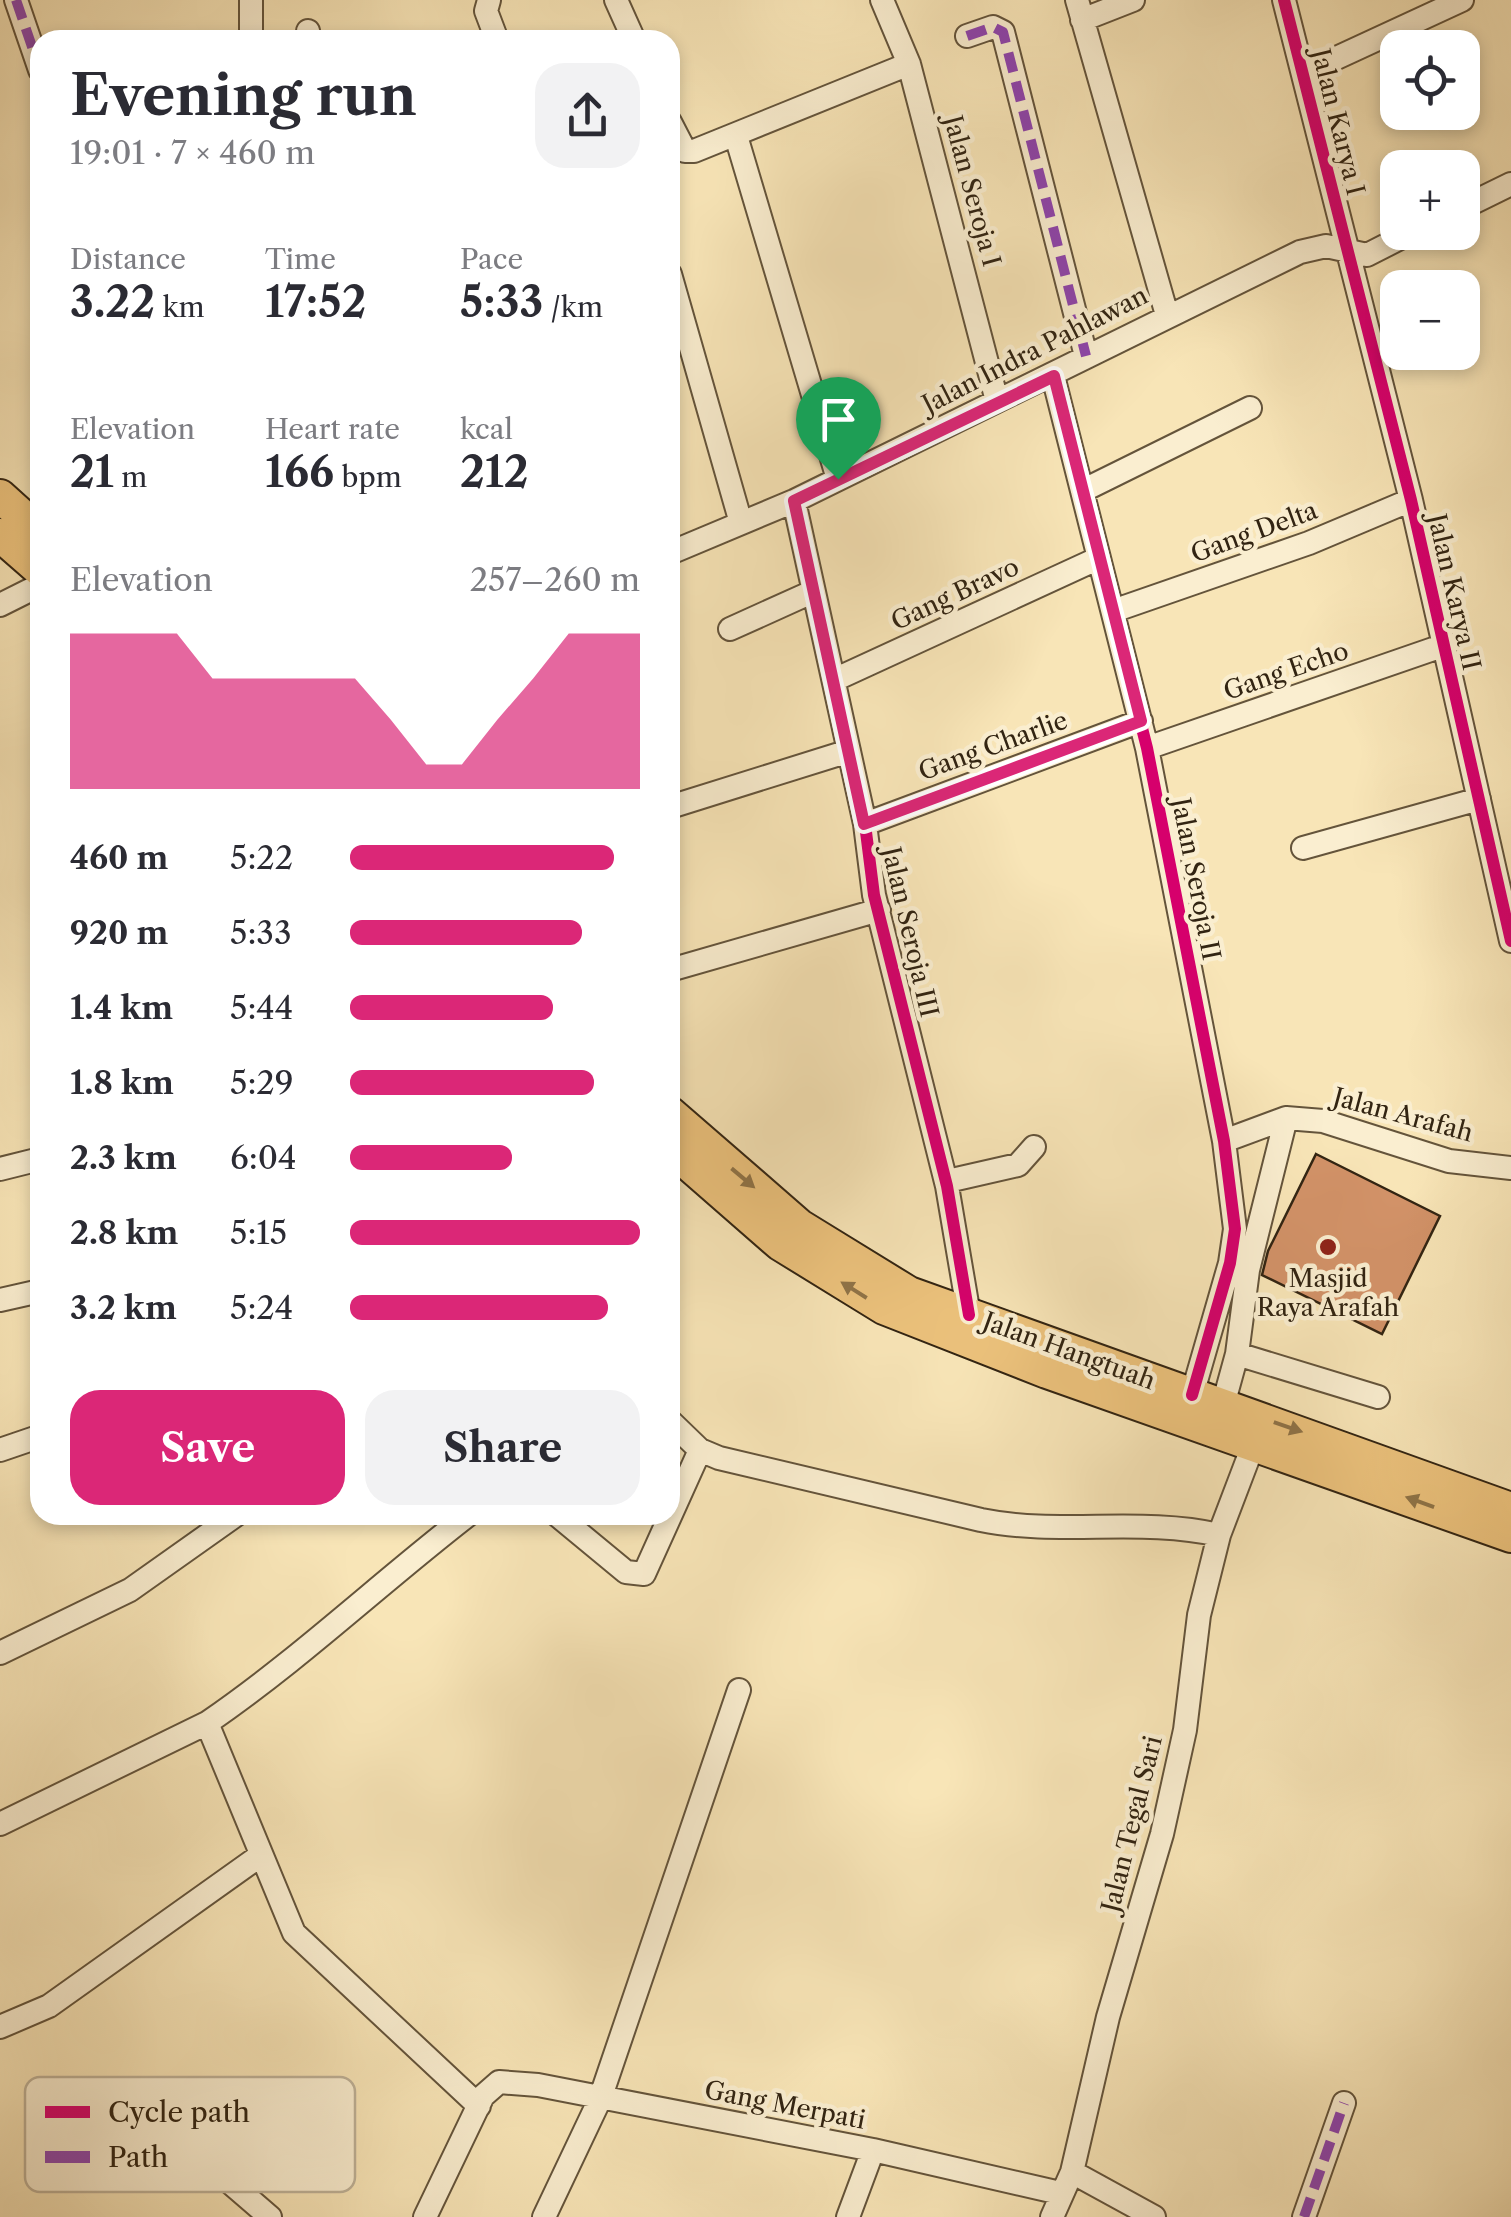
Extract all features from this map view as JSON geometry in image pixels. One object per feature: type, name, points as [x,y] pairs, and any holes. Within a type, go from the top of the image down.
[{"type":"highway","points":[[0,496],[30,523]]},
{"type":"highway","points":[[0,535],[30,561]]},
{"type":"highway","name":"Jalan Hangtuah","points":[[680,1122],[800,1226],[908,1293],[969,1315],[1052,1359],[1254,1443],[1511,1536]]},
{"type":"highway","name":"Jalan Hangtuah","points":[[680,1157],[780,1244],[884,1308],[1052,1359],[1207,1400],[1511,1509]]},
{"type":"street","points":[[16,0],[30,41]]},
{"type":"street","points":[[251,0],[251,30]]},
{"type":"street","points":[[488,0],[486,11],[494,30]]},
{"type":"street","points":[[616,0],[630,30]]},
{"type":"street","name":"Jalan Seroja I","points":[[882,0],[909,64],[997,400]]},
{"type":"street","points":[[1133,0],[1079,10],[1167,315]]},
{"type":"street","name":"Jalan Karya I","points":[[1284,0],[1348,254]]},
{"type":"street","points":[[1304,74],[1462,0]]},
{"type":"street","points":[[967,36],[994,28],[1003,32],[1086,356]]},
{"type":"street","points":[[680,141],[685,151],[736,136],[909,64]]},
{"type":"street","points":[[736,136],[838,479]]},
{"type":"street","points":[[1480,199],[1511,184]]},
{"type":"street","name":"Jalan Indra Pahlawan","points":[[680,549],[794,501],[997,400],[1054,376],[1167,315],[1315,246],[1348,254],[1380,248]]},
{"type":"street","name":"Jalan Karya II","points":[[1348,254],[1411,500],[1478,799],[1501,853],[1511,941]]},
{"type":"street","points":[[680,309],[741,523]]},
{"type":"street","name":"Jalan Seroja II","points":[[1054,376],[1141,721],[1224,1141],[1234,1228],[1207,1400]]},
{"type":"street","points":[[1082,491],[1250,408]]},
{"type":"street","name":"Gang Delta","points":[[1114,611],[1309,542],[1411,500]]},
{"type":"street","name":"Jalan Seroja III","points":[[794,501],[879,910],[947,1186],[969,1315]]},
{"type":"street","name":"Gang Bravo","points":[[834,680],[1100,558]]},
{"type":"street","points":[[0,604],[30,590]]},
{"type":"street","points":[[730,629],[812,592]]},
{"type":"street","name":"Gang Echo","points":[[1147,748],[1442,646]]},
{"type":"street","name":"Gang Charlie","points":[[864,824],[1141,721]]},
{"type":"street","points":[[680,805],[848,752]]},
{"type":"street","points":[[1303,848],[1478,799]]},
{"type":"street","points":[[680,967],[879,910]]},
{"type":"street","points":[[1207,1400],[1238,1354],[1248,1270],[1286,1118]]},
{"type":"street","name":"Jalan Arafah","points":[[1224,1141],[1286,1118],[1323,1121],[1449,1160],[1511,1168]]},
{"type":"street","points":[[947,1186],[952,1180],[1018,1165],[1034,1147]]},
{"type":"street","points":[[0,1169],[30,1162]]},
{"type":"street","points":[[0,1300],[30,1294]]},
{"type":"street","points":[[1238,1354],[1378,1397]]},
{"type":"street","points":[[680,1431],[700,1450],[719,1458],[1015,1527],[1185,1527],[1219,1535]]},
{"type":"street","points":[[0,1450],[30,1439]]},
{"type":"street","name":"Jalan Tegal Sari","points":[[1052,2217],[1072,2172],[1108,2017],[1162,1834],[1184,1730],[1199,1615],[1219,1535],[1254,1443]]},
{"type":"street","points":[[680,1494],[700,1450]]},
{"type":"street","points":[[0,1653],[130,1590],[222,1525]]},
{"type":"street","points":[[0,1824],[207,1723],[310,1648],[456,1525]]},
{"type":"street","points":[[569,1525],[626,1572],[644,1574],[666,1525]]},
{"type":"street","points":[[544,2217],[600,2098],[739,1690]]},
{"type":"street","points":[[207,1723],[294,1933],[478,2106],[425,2217]]},
{"type":"street","points":[[0,2027],[50,2006],[261,1855]]},
{"type":"street","name":"Gang Merpati","points":[[478,2106],[499,2082],[873,2150],[1060,2193]]},
{"type":"street","points":[[1304,2217],[1344,2103]]},
{"type":"street","points":[[848,2217],[873,2150]]},
{"type":"street","points":[[1072,2172],[1154,2217]]},
{"type":"street","points":[[241,2192],[270,2217]]},
{"type":"building","points":[[1316,1154],[1440,1216],[1382,1334],[1262,1275],[1268,1251]]},
{"type":"marked path","points":[[16,0],[30,41]]},
{"type":"marked path","points":[[967,36],[993,27],[1003,32],[1086,356]]},
{"type":"marked path","points":[[1304,2217],[1344,2103]]},
{"type":"cycle path","points":[[1284,0],[1411,500],[1511,941]]},
{"type":"cycle path","points":[[1053,376],[1147,748],[1224,1141],[1235,1229],[1230,1263],[1192,1395]]},
{"type":"cycle path","points":[[794,501],[865,824],[874,895],[947,1186],[969,1315]]},
{"type":"place","name":"Masjid Raya Arafah","points":[[1328,1247]]},
{"type":"route","points":[[1054,376],[1141,721],[864,824],[794,501],[838,479],[1054,376]]}]
